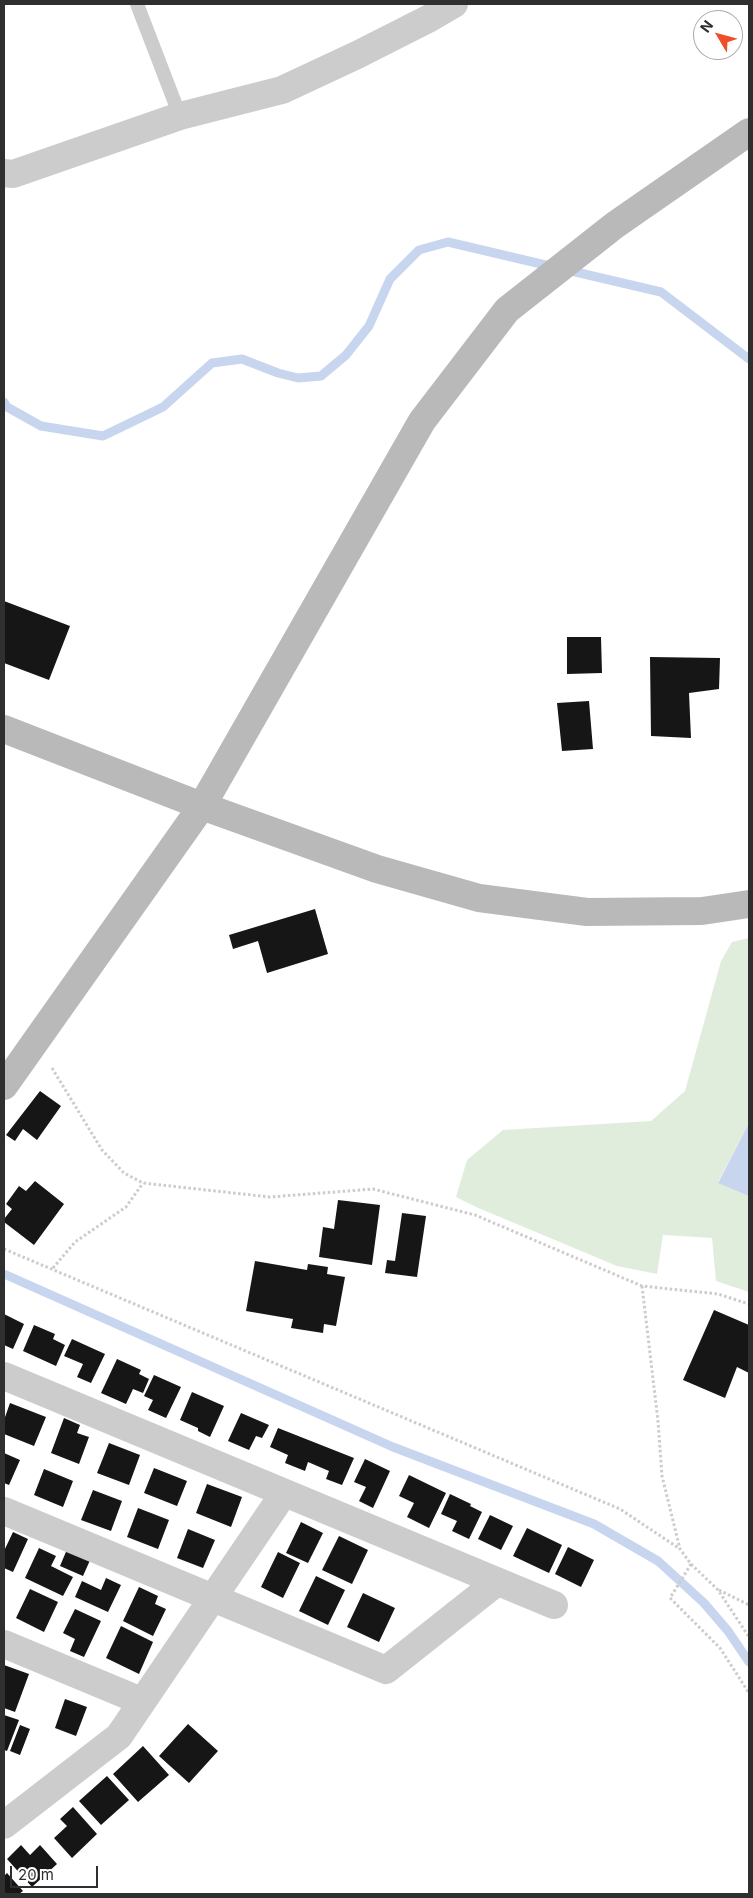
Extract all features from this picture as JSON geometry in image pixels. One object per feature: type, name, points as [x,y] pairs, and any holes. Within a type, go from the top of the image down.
[{"type":"street","points":[[4,172],[13,174],[180,116],[282,90],[357,55],[454,4]]},
{"type":"street","points":[[4,1086],[202,806],[422,421],[507,310],[614,225],[749,132]]},
{"type":"street","points":[[4,729],[202,806],[377,869],[479,898],[587,912],[702,911],[749,904]]},
{"type":"street","points":[[4,1376],[554,1606]]},
{"type":"street","points":[[4,1825],[119,1736],[284,1493]]},
{"type":"street","points":[[4,1511],[386,1670],[497,1582]]},
{"type":"street","points":[[4,1644],[142,1702]]},
{"type":"lane","points":[[137,4],[180,116]]},
{"type":"path","points":[[35,1042],[102,1150],[124,1173],[143,1184],[270,1197],[373,1189],[475,1215],[642,1286],[718,1294],[749,1304]]},
{"type":"path","points":[[52,1268],[75,1242],[126,1207],[143,1184]]},
{"type":"path","points":[[4,1249],[620,1509],[680,1549],[718,1590],[749,1636]]},
{"type":"path","points":[[642,1286],[658,1422],[662,1476],[680,1549]]},
{"type":"path","points":[[692,1564],[670,1598],[720,1648],[749,1693]]},
{"type":"path","points":[[718,1590],[749,1605]]},
{"type":"green space","points":[[749,938],[749,1123],[718,1182],[749,1196],[749,1292],[716,1281],[712,1238],[663,1235],[657,1274],[617,1266],[456,1197],[467,1160],[503,1130],[651,1121],[685,1091],[721,961],[732,942]]},
{"type":"water","points":[[749,1123],[749,1196],[718,1183]]},
{"type":"building","points":[[4,601],[70,626],[49,680],[4,663]]},
{"type":"building","points":[[567,637],[601,637],[602,673],[567,674]]},
{"type":"building","points":[[650,657],[720,658],[719,689],[689,693],[691,738],[651,736]]},
{"type":"building","points":[[589,701],[593,749],[562,751],[557,703]]},
{"type":"building","points":[[315,909],[328,954],[267,973],[258,941],[233,949],[229,935]]},
{"type":"building","points":[[40,1091],[61,1106],[37,1140],[23,1129],[15,1141],[6,1135]]},
{"type":"building","points":[[35,1181],[64,1204],[34,1245],[4,1222],[4,1219],[12,1209],[6,1204],[19,1186],[26,1191]]},
{"type":"building","points":[[338,1200],[380,1205],[372,1265],[319,1257],[323,1227],[334,1229]]},
{"type":"building","points":[[402,1213],[426,1216],[417,1277],[385,1273],[387,1260],[395,1261]]},
{"type":"building","points":[[255,1261],[307,1270],[308,1264],[328,1267],[327,1274],[345,1277],[336,1326],[324,1324],[323,1333],[291,1328],[293,1319],[246,1311]]},
{"type":"building","points":[[714,1310],[749,1325],[749,1373],[737,1367],[725,1398],[683,1380]]},
{"type":"building","points":[[4,1314],[24,1324],[13,1349],[4,1345]]},
{"type":"building","points":[[34,1325],[55,1334],[53,1339],[65,1345],[56,1366],[23,1351]]},
{"type":"building","points":[[72,1339],[105,1354],[91,1383],[77,1377],[83,1364],[64,1356]]},
{"type":"building","points":[[117,1359],[141,1370],[139,1374],[149,1379],[143,1393],[133,1389],[126,1404],[101,1393]]},
{"type":"building","points":[[154,1375],[181,1387],[166,1418],[148,1410],[153,1400],[144,1396]]},
{"type":"building","points":[[192,1392],[224,1406],[210,1437],[198,1431],[198,1428],[180,1420]]},
{"type":"building","points":[[10,1403],[46,1417],[34,1446],[4,1434],[4,1420]]},
{"type":"building","points":[[241,1413],[269,1425],[262,1438],[256,1436],[249,1450],[228,1441]]},
{"type":"building","points":[[64,1418],[80,1425],[77,1433],[89,1437],[79,1464],[51,1453]]},
{"type":"building","points":[[278,1428],[354,1458],[342,1485],[326,1479],[329,1471],[308,1462],[305,1471],[285,1463],[288,1455],[270,1447]]},
{"type":"building","points":[[109,1443],[140,1455],[129,1485],[97,1473]]},
{"type":"building","points":[[4,1453],[20,1460],[9,1485],[4,1483]]},
{"type":"building","points":[[365,1459],[390,1471],[373,1508],[359,1501],[366,1487],[354,1482]]},
{"type":"building","points":[[154,1468],[187,1481],[177,1506],[144,1493]]},
{"type":"building","points":[[44,1469],[73,1481],[63,1507],[34,1495]]},
{"type":"building","points":[[409,1475],[446,1493],[429,1528],[407,1517],[414,1503],[399,1496]]},
{"type":"building","points":[[207,1484],[242,1497],[231,1527],[196,1513]]},
{"type":"building","points":[[93,1490],[122,1501],[111,1531],[81,1520]]},
{"type":"building","points":[[450,1494],[471,1504],[470,1506],[482,1512],[469,1539],[452,1531],[457,1521],[441,1514]]},
{"type":"building","points":[[138,1508],[169,1520],[158,1549],[127,1537]]},
{"type":"building","points":[[490,1515],[513,1526],[501,1550],[478,1539]]},
{"type":"building","points":[[301,1522],[323,1533],[308,1563],[286,1553]]},
{"type":"building","points":[[527,1528],[562,1545],[549,1573],[513,1556]]},
{"type":"building","points":[[188,1529],[215,1540],[203,1568],[177,1558]]},
{"type":"building","points":[[13,1532],[28,1539],[13,1572],[4,1568],[4,1551]]},
{"type":"building","points":[[339,1536],[368,1550],[352,1584],[322,1570]]},
{"type":"building","points":[[68,1547],[91,1558],[83,1576],[60,1566]]},
{"type":"building","points":[[568,1547],[594,1560],[581,1587],[555,1574]]},
{"type":"building","points":[[39,1548],[56,1556],[51,1566],[73,1577],[63,1596],[25,1578]]},
{"type":"building","points":[[278,1552],[300,1563],[283,1598],[261,1587]]},
{"type":"building","points":[[316,1576],[345,1590],[328,1625],[299,1611]]},
{"type":"building","points":[[106,1578],[121,1585],[108,1612],[75,1597],[82,1581],[101,1590]]},
{"type":"building","points":[[139,1587],[158,1596],[155,1604],[166,1609],[153,1636],[123,1621]]},
{"type":"building","points":[[30,1589],[58,1602],[44,1632],[16,1618]]},
{"type":"building","points":[[363,1593],[395,1608],[379,1642],[347,1627]]},
{"type":"building","points":[[75,1609],[101,1621],[84,1657],[70,1651],[75,1639],[63,1633]]},
{"type":"building","points":[[121,1626],[153,1642],[139,1674],[106,1658]]},
{"type":"building","points":[[4,1665],[29,1674],[15,1712],[4,1708]]},
{"type":"building","points":[[65,1699],[87,1707],[76,1736],[55,1728]]},
{"type":"building","points":[[4,1715],[19,1720],[7,1751],[4,1750]]},
{"type":"building","points":[[188,1724],[218,1751],[189,1783],[159,1756]]},
{"type":"building","points":[[20,1725],[30,1729],[20,1755],[10,1751]]},
{"type":"building","points":[[143,1746],[169,1775],[138,1802],[113,1774]]},
{"type":"building","points":[[107,1776],[129,1800],[101,1825],[79,1801]]},
{"type":"building","points":[[73,1807],[97,1834],[72,1858],[54,1838],[67,1826],[60,1819]]},
{"type":"building","points":[[21,1845],[30,1855],[40,1845],[57,1864],[32,1887],[7,1859]]},
{"type":"building","points":[[7,1873],[23,1891],[19,1894],[4,1894],[4,1876]]},
{"type":"waterway","points":[[4,402],[7,407],[41,426],[103,436],[163,407],[212,363],[242,359],[278,373],[298,378],[321,376],[346,355],[369,326],[390,279],[419,250],[448,242],[554,267]]},
{"type":"waterway","points":[[567,270],[661,292],[749,359]]},
{"type":"waterway","points":[[4,1274],[393,1447],[594,1524],[658,1561],[704,1603],[728,1631],[749,1662]]}]
